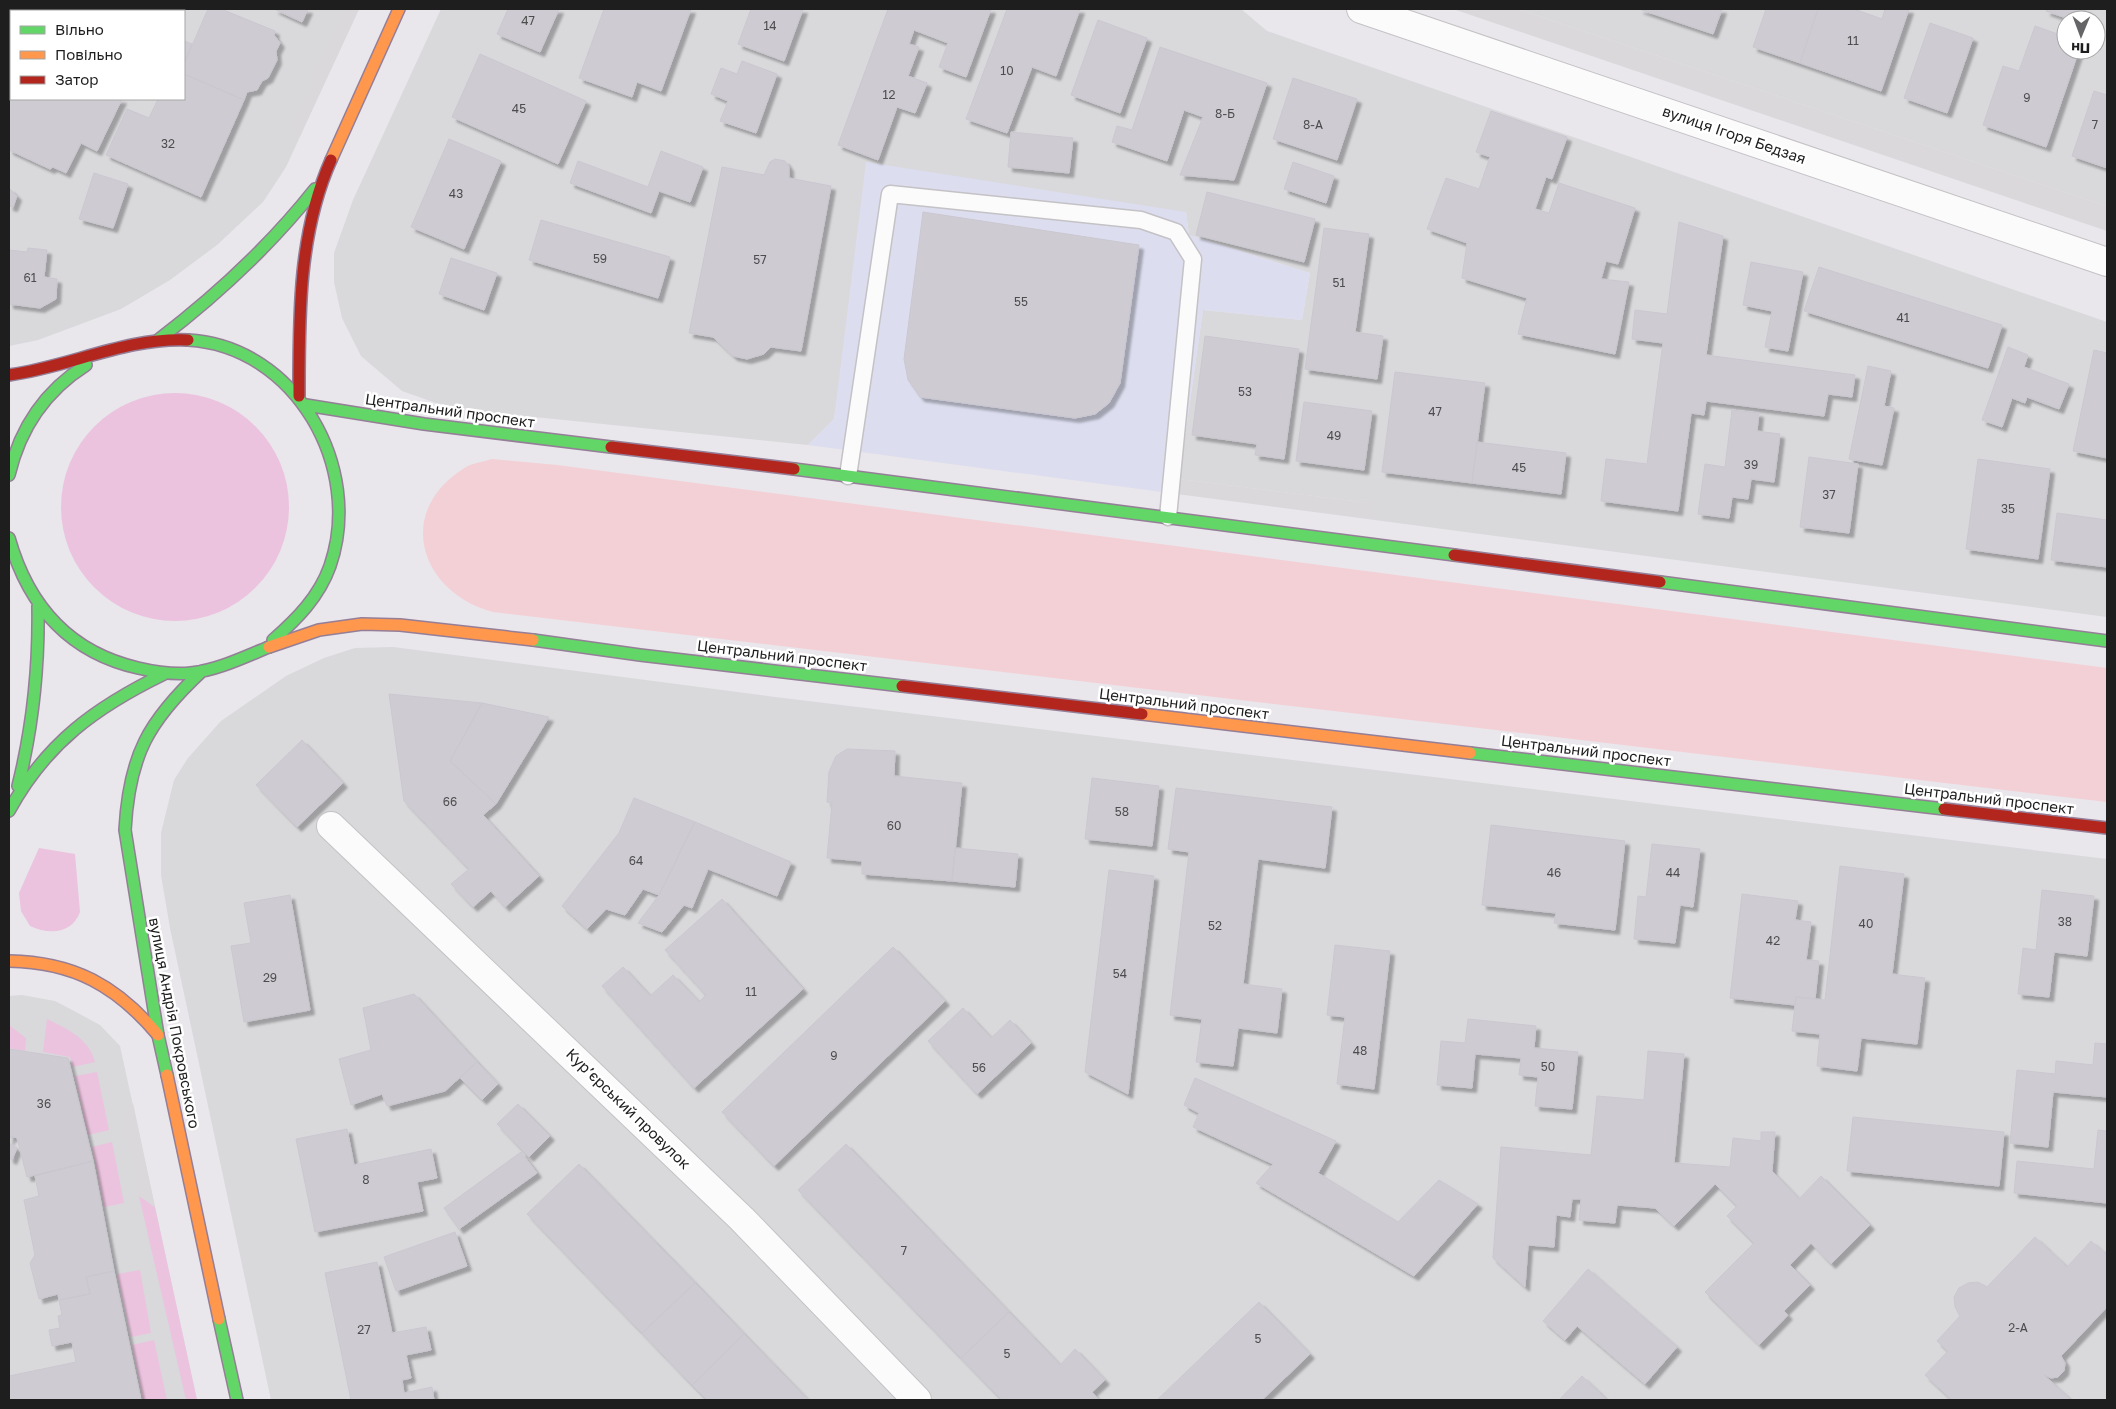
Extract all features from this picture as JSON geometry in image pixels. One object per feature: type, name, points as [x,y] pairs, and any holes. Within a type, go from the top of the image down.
[{"type":"main road","points":[[303,401],[299,307],[303,264],[321,182],[399,9]]},
{"type":"main road","points":[[158,340],[232,281],[266,248],[321,182]]},
{"type":"main road","points":[[9,375],[49,369],[158,340],[198,341],[236,352],[270,370],[303,401],[327,439],[338,478],[340,517],[333,557],[317,593],[292,624],[261,649]]},
{"type":"main road","points":[[9,475],[18,443],[34,414],[54,389],[78,369],[107,353]]},
{"type":"main road","name":"Центральний проспект","points":[[303,401],[424,424],[848,476],[2107,641]]},
{"type":"main road","points":[[9,538],[18,568],[35,601],[63,633],[94,654],[128,667],[164,674],[202,671]]},
{"type":"main road","points":[[17,592],[35,601]]},
{"type":"main road","points":[[9,811],[27,752],[36,703],[39,654],[35,601]]},
{"type":"main road","name":"Центральний проспект","points":[[202,671],[296,635],[339,625],[364,624],[467,631],[640,655],[2107,828]]},
{"type":"main road","name":"вулиця Андрія Покровського","points":[[202,671],[182,688],[164,708],[138,752],[130,776],[126,802],[125,830],[158,1035],[237,1400]]},
{"type":"main road","points":[[14,799],[44,759],[80,725],[120,696],[164,674]]},
{"type":"main road","points":[[9,961],[25,960],[58,965],[89,976],[109,987],[128,1001],[144,1016],[158,1035]]},
{"type":"street","name":"вулиця Ігоря Бедзая","points":[[1361,9],[2107,262]]},
{"type":"street","name":"Курʼєрський провулок","points":[[331,826],[742,1218],[917,1400]]},
{"type":"lane","points":[[848,476],[890,194],[1141,220],[1176,232],[1192,259],[1168,518]]},
{"type":"shaded area","points":[[9,9],[359,9],[286,167],[263,202],[217,245],[170,280],[121,309],[38,340],[9,346]]},
{"type":"shaded area","points":[[344,9],[359,9],[300,135],[290,126]]},
{"type":"shaded area","points":[[441,9],[1241,9],[1267,31],[2107,322],[2107,617],[1375,520],[1369,503],[1179,479],[1203,310],[1302,320],[1310,273],[1189,235],[1186,212],[839,384],[834,419],[808,445],[486,412],[436,403],[402,391],[361,356],[342,318],[334,282],[334,253],[353,200]]},
{"type":"shaded area","points":[[1453,9],[1517,9],[2107,206],[2107,231]]},
{"type":"shaded area","points":[[1517,9],[2107,9],[2107,206]]},
{"type":"shaded area","points":[[866,162],[1186,212],[1189,235],[1310,273],[1302,320],[1203,310],[1177,494],[808,445],[834,419]]},
{"type":"shaded area","points":[[175,393],[197,395],[219,402],[238,412],[263,435],[275,453],[284,474],[289,507],[287,529],[280,551],[270,570],[247,595],[229,607],[208,616],[175,621],[153,619],[131,612],[112,602],[87,579],[75,561],[66,540],[61,507],[63,485],[70,463],[80,444],[103,419],[121,407],[142,398]]},
{"type":"shaded area","points":[[492,459],[557,465],[2107,668],[2107,802],[493,612],[468,602],[448,588],[434,570],[425,550],[423,529],[428,507],[442,487],[466,467]]},
{"type":"shaded area","points":[[1179,479],[1370,503],[1375,520],[1177,494]]},
{"type":"shaded area","points":[[393,647],[775,697],[2107,859],[2107,1400],[271,1400],[170,928],[161,875],[161,833],[174,780],[188,758],[221,721],[286,676],[324,658],[355,648]]},
{"type":"shaded area","points":[[39,848],[75,854],[80,912],[71,925],[59,931],[45,931],[30,926],[21,911],[19,893]]},
{"type":"shaded area","points":[[22,995],[55,1001],[100,1025],[120,1046],[197,1400],[9,1400],[9,996]]},
{"type":"shaded area","points":[[47,1019],[82,1040],[88,1047],[95,1062],[73,1067],[70,1057],[43,1052]]},
{"type":"shaded area","points":[[9,1025],[26,1038],[25,1051],[9,1048]]},
{"type":"shaded area","points":[[97,1072],[109,1130],[88,1135],[75,1076]]},
{"type":"shaded area","points":[[133,1103],[155,1207],[139,1196],[122,1114]]},
{"type":"shaded area","points":[[112,1142],[124,1203],[104,1207],[92,1147]]},
{"type":"shaded area","points":[[139,1196],[155,1207],[197,1400],[186,1400]]},
{"type":"shaded area","points":[[140,1270],[151,1333],[131,1337],[117,1274]]},
{"type":"shaded area","points":[[154,1340],[167,1400],[143,1400],[132,1345]]},
{"type":"building","points":[[9,9],[34,9],[10,10],[9,26]]},
{"type":"building","points":[[95,9],[98,10],[34,10]]},
{"type":"building","points":[[208,9],[221,9],[275,31],[274,35],[280,43],[276,51],[277,60],[268,78],[262,81],[257,90],[247,92],[244,100],[185,74],[185,62]]},
{"type":"building","points":[[274,9],[308,9],[302,22]]},
{"type":"building","points":[[508,9],[559,9],[540,52],[497,34]]},
{"type":"building","points":[[604,9],[691,9],[661,91],[637,82],[632,97],[579,78]]},
{"type":"building","points":[[751,9],[803,9],[784,61],[738,44]]},
{"type":"building","points":[[888,9],[991,9],[966,77],[939,67],[948,43],[914,30],[909,44],[919,47],[908,76],[927,83],[915,113],[897,107],[878,160],[838,145]]},
{"type":"building","points":[[1007,9],[1080,9],[1056,76],[1032,67],[1007,133],[966,119]]},
{"type":"building","points":[[1639,9],[1722,9],[1713,34]]},
{"type":"building","points":[[1766,9],[1818,9],[1800,63],[1753,47]]},
{"type":"building","points":[[1818,9],[1854,9],[1882,19],[1885,9],[1909,9],[1881,91],[1800,63]]},
{"type":"building","points":[[2047,9],[2086,9],[2056,10],[2056,14],[2046,11]]},
{"type":"building","points":[[1098,20],[1147,38],[1120,113],[1071,95]]},
{"type":"building","points":[[1930,23],[1973,38],[1947,113],[1904,98]]},
{"type":"building","points":[[2035,26],[2056,33],[2056,60],[2076,60],[2046,147],[1983,125],[2003,66],[2019,71]]},
{"type":"building","points":[[185,41],[192,44],[185,62]]},
{"type":"building","points":[[9,46],[10,100],[122,100],[97,151],[81,143],[66,173],[53,167],[50,169],[9,150]]},
{"type":"building","points":[[1160,47],[1267,83],[1234,180],[1180,175],[1203,117],[1184,110],[1167,161],[1112,142],[1117,126],[1132,130]]},
{"type":"building","points":[[480,54],[586,101],[558,164],[452,117]]},
{"type":"building","points":[[742,61],[777,74],[756,133],[720,121],[728,101],[711,94],[721,68],[737,74]]},
{"type":"building","points":[[185,74],[244,100],[201,197],[106,155],[127,109],[149,118],[158,100],[185,100]]},
{"type":"building","points":[[1293,78],[1357,99],[1337,160],[1273,139]]},
{"type":"building","points":[[2094,91],[2107,95],[2107,168],[2072,156]]},
{"type":"building","points":[[1491,111],[1567,137],[1552,179],[1546,177],[1535,209],[1549,213],[1559,183],[1635,208],[1618,264],[1606,261],[1601,279],[1629,282],[1615,354],[1518,334],[1527,298],[1462,278],[1467,243],[1427,229],[1446,178],[1479,189],[1490,157],[1476,152]]},
{"type":"building","points":[[1011,132],[1073,138],[1069,173],[1008,167]]},
{"type":"building","points":[[449,139],[501,161],[464,249],[411,227]]},
{"type":"building","points":[[661,151],[703,167],[690,202],[659,191],[651,213],[570,183],[578,161],[648,187]]},
{"type":"building","points":[[775,159],[785,161],[789,167],[789,178],[831,186],[801,351],[771,347],[764,354],[747,359],[733,356],[713,337],[689,333],[722,167],[764,175],[770,162]]},
{"type":"building","points":[[1293,162],[1334,176],[1326,203],[1284,189]]},
{"type":"building","points":[[94,173],[128,184],[113,228],[79,219]]},
{"type":"building","points":[[9,188],[17,196],[13,207],[9,206]]},
{"type":"building","points":[[1207,192],[1315,219],[1304,262],[1196,235]]},
{"type":"building","points":[[923,212],[1139,245],[1120,383],[1109,403],[1095,414],[1075,418],[920,397],[908,380],[904,359]]},
{"type":"building","points":[[541,220],[670,257],[658,298],[529,260]]},
{"type":"building","points":[[1679,222],[1723,236],[1706,355],[1855,375],[1852,397],[1828,394],[1824,416],[1706,401],[1704,415],[1691,413],[1678,511],[1601,501],[1606,459],[1647,464],[1663,343],[1632,339],[1635,310],[1667,314]]},
{"type":"building","points":[[1324,228],[1369,234],[1355,332],[1383,336],[1377,379],[1305,369]]},
{"type":"building","points":[[28,248],[47,250],[44,277],[57,279],[56,299],[40,308],[9,304],[9,250],[27,252]]},
{"type":"building","points":[[451,258],[497,273],[484,310],[439,294]]},
{"type":"building","points":[[1751,262],[1803,272],[1788,351],[1765,347],[1772,311],[1743,305]]},
{"type":"building","points":[[1819,267],[2002,325],[1988,368],[1804,311]]},
{"type":"building","points":[[1205,336],[1299,349],[1284,459],[1255,455],[1257,444],[1192,435]]},
{"type":"building","points":[[2008,347],[2028,355],[2024,367],[2069,384],[2059,409],[2027,397],[2025,403],[2012,398],[2002,427],[1982,420]]},
{"type":"building","points":[[2094,350],[2107,353],[2107,458],[2073,451]]},
{"type":"building","points":[[1868,366],[1891,371],[1884,406],[1894,408],[1882,465],[1849,459]]},
{"type":"building","points":[[1395,372],[1485,383],[1472,483],[1382,472]]},
{"type":"building","points":[[1304,402],[1372,411],[1364,470],[1296,461]]},
{"type":"building","points":[[1732,410],[1759,413],[1757,431],[1780,434],[1774,482],[1751,479],[1748,499],[1732,497],[1729,518],[1698,514],[1705,464],[1725,467]]},
{"type":"building","points":[[1477,442],[1566,453],[1561,494],[1472,483]]},
{"type":"building","points":[[1809,457],[1858,464],[1849,533],[1800,527]]},
{"type":"building","points":[[1978,459],[2050,469],[2038,559],[1966,549]]},
{"type":"building","points":[[2057,513],[2107,520],[2107,567],[2051,560]]},
{"type":"building","points":[[389,694],[482,703],[450,761],[496,804],[483,815],[539,876],[505,907],[491,891],[473,907],[451,884],[469,869],[404,801]]},
{"type":"building","points":[[482,703],[549,717],[496,804],[450,761]]},
{"type":"building","points":[[302,740],[343,783],[297,827],[256,785]]},
{"type":"building","points":[[847,749],[895,751],[894,776],[962,783],[952,881],[862,874],[862,861],[827,858],[832,803],[827,802],[829,772],[836,756]]},
{"type":"building","points":[[1092,778],[1159,786],[1152,846],[1085,839]]},
{"type":"building","points":[[1176,788],[1332,807],[1325,868],[1258,859],[1243,984],[1282,989],[1277,1033],[1238,1028],[1233,1066],[1196,1062],[1202,1019],[1170,1015],[1189,852],[1168,849]]},
{"type":"building","points":[[634,798],[695,822],[659,895],[643,889],[625,915],[606,909],[587,929],[562,906],[619,833]]},
{"type":"building","points":[[695,822],[791,862],[777,896],[708,869],[692,908],[684,905],[662,932],[638,923],[659,895]]},
{"type":"building","points":[[1491,825],[1625,841],[1615,930],[1554,923],[1556,913],[1482,905]]},
{"type":"building","points":[[1652,844],[1700,849],[1693,907],[1680,905],[1675,943],[1634,939],[1638,896],[1646,897]]},
{"type":"building","points":[[955,848],[1018,854],[1015,887],[952,881]]},
{"type":"building","points":[[1840,866],[1904,874],[1892,974],[1925,978],[1917,1044],[1861,1038],[1857,1071],[1817,1066],[1820,1034],[1792,1031],[1796,997],[1825,1000]]},
{"type":"building","points":[[1109,870],[1154,876],[1128,1094],[1085,1072]]},
{"type":"building","points":[[2042,890],[2094,896],[2087,956],[2054,952],[2049,997],[2018,994],[2023,948],[2036,950]]},
{"type":"building","points":[[1742,894],[1798,901],[1795,920],[1811,922],[1806,960],[1819,961],[1815,999],[1796,997],[1795,1005],[1730,998]]},
{"type":"building","points":[[290,895],[310,1010],[244,1022],[231,946],[251,943],[244,903]]},
{"type":"building","points":[[722,899],[803,989],[694,1088],[602,986],[623,967],[650,996],[673,975],[699,1002],[706,995],[665,950]]},
{"type":"building","points":[[1335,945],[1390,951],[1374,1089],[1337,1084],[1345,1017],[1327,1015]]},
{"type":"building","points":[[893,947],[945,1001],[774,1166],[722,1112]]},
{"type":"building","points":[[414,994],[477,1062],[445,1091],[387,1106],[382,1094],[351,1105],[339,1059],[371,1050],[363,1008]]},
{"type":"building","points":[[963,1008],[991,1038],[1010,1020],[1031,1043],[977,1094],[928,1041]]},
{"type":"building","points":[[1468,1019],[1536,1026],[1534,1048],[1578,1052],[1572,1109],[1535,1106],[1538,1077],[1519,1075],[1521,1058],[1475,1054],[1472,1088],[1437,1085],[1441,1041],[1465,1043]]},
{"type":"building","points":[[2095,1043],[2107,1044],[2107,1097],[2053,1092],[2048,1147],[2010,1143],[2017,1070],[2055,1074],[2056,1061],[2093,1065]]},
{"type":"building","points":[[9,1049],[68,1058],[93,1161],[27,1177],[17,1138],[11,1136],[9,1141]]},
{"type":"building","points":[[1648,1051],[1684,1054],[1674,1163],[1730,1167],[1733,1138],[1761,1141],[1761,1132],[1775,1132],[1772,1171],[1799,1199],[1821,1176],[1870,1225],[1831,1264],[1811,1243],[1790,1265],[1810,1285],[1784,1311],[1788,1315],[1759,1345],[1705,1292],[1754,1243],[1727,1216],[1737,1206],[1715,1184],[1674,1226],[1655,1208],[1617,1205],[1615,1223],[1579,1220],[1581,1199],[1572,1199],[1570,1217],[1556,1215],[1554,1247],[1528,1245],[1525,1287],[1493,1258],[1501,1147],[1591,1155],[1597,1096],[1644,1100]]},
{"type":"building","points":[[477,1062],[498,1084],[482,1100],[460,1078]]},
{"type":"building","points":[[1195,1078],[1336,1141],[1318,1173],[1398,1222],[1439,1180],[1478,1204],[1414,1276],[1256,1183],[1273,1164],[1193,1127],[1199,1113],[1184,1105]]},
{"type":"building","points":[[518,1104],[550,1136],[529,1157],[497,1124]]},
{"type":"building","points":[[1853,1117],[2004,1132],[1999,1186],[1847,1171]]},
{"type":"building","points":[[347,1129],[354,1165],[431,1149],[437,1178],[417,1182],[423,1211],[315,1232],[296,1139]]},
{"type":"building","points":[[2098,1130],[2107,1131],[2107,1203],[2014,1193],[2017,1161],[2094,1169]]},
{"type":"building","points":[[9,1143],[17,1148],[12,1160],[9,1158]]},
{"type":"building","points":[[846,1144],[1009,1312],[961,1358],[798,1190]]},
{"type":"building","points":[[521,1152],[537,1173],[459,1229],[444,1208]]},
{"type":"building","points":[[93,1161],[114,1271],[86,1277],[90,1294],[59,1300],[58,1294],[39,1299],[30,1263],[35,1255],[24,1200],[39,1196],[35,1176]]},
{"type":"building","points":[[579,1164],[695,1283],[642,1333],[527,1214]]},
{"type":"building","points":[[455,1232],[467,1266],[396,1291],[384,1257]]},
{"type":"building","points":[[2035,1237],[2067,1267],[2091,1241],[2107,1255],[2107,1307],[2061,1356],[2065,1363],[2064,1371],[2058,1377],[2051,1378],[2044,1375],[2071,1400],[1952,1400],[1925,1375],[1948,1351],[1937,1341],[1960,1316],[1955,1307],[1954,1297],[1959,1288],[1968,1283],[1978,1282],[1987,1287]]},
{"type":"building","points":[[377,1262],[392,1333],[426,1327],[431,1350],[406,1355],[411,1378],[402,1380],[404,1393],[432,1387],[434,1400],[351,1400],[325,1273]]},
{"type":"building","points":[[1588,1269],[1677,1347],[1645,1384],[1577,1326],[1565,1340],[1543,1321]]},
{"type":"building","points":[[114,1271],[141,1400],[9,1400],[9,1376],[76,1362],[72,1342],[52,1346],[49,1330],[60,1328],[58,1316],[62,1315],[59,1300],[90,1294],[86,1277]]},
{"type":"building","points":[[695,1283],[744,1334],[692,1385],[642,1333]]},
{"type":"building","points":[[1259,1302],[1310,1354],[1262,1400],[1157,1400]]},
{"type":"building","points":[[1009,1312],[1060,1365],[1075,1349],[1105,1380],[1092,1392],[1099,1400],[1002,1400],[961,1358]]},
{"type":"building","points":[[744,1334],[808,1400],[707,1400],[692,1385]]},
{"type":"building","points":[[1582,1376],[1607,1400],[1559,1400]]},
{"type":"traffic: fast","points":[[158,340],[201,306],[261,250],[315,189]]},
{"type":"traffic: fast","points":[[188,340],[227,347],[261,364],[289,388],[312,418],[328,453],[337,490],[338,528],[330,566],[313,598],[273,640]]},
{"type":"traffic: fast","points":[[9,475],[20,442],[36,412],[58,387],[86,365]]},
{"type":"traffic: fast","points":[[306,405],[424,424],[611,447]]},
{"type":"traffic: fast","points":[[794,469],[1454,555]]},
{"type":"traffic: fast","points":[[9,538],[27,584],[54,622],[71,638],[113,661],[157,672],[191,673],[221,666],[269,647]]},
{"type":"traffic: fast","points":[[1660,582],[2107,641]]},
{"type":"traffic: fast","points":[[18,786],[28,741],[34,697],[38,606]]},
{"type":"traffic: fast","points":[[533,640],[640,655],[902,686]]},
{"type":"traffic: fast","points":[[167,1075],[158,1035],[125,830],[127,804],[131,781],[145,741],[168,707],[202,671]]},
{"type":"traffic: fast","points":[[9,811],[23,787],[39,766],[56,746],[75,729],[116,700],[164,674]]},
{"type":"traffic: fast","points":[[1470,753],[1944,809]]},
{"type":"traffic: fast","points":[[219,1319],[237,1400]]},
{"type":"traffic: slow","points":[[331,160],[399,9]]},
{"type":"traffic: slow","points":[[269,647],[319,630],[362,624],[400,625],[533,640]]},
{"type":"traffic: slow","points":[[1142,714],[1470,753]]},
{"type":"traffic: slow","points":[[9,961],[32,962],[54,966],[92,980],[110,990],[127,1003],[158,1035]]},
{"type":"traffic: slow","points":[[167,1075],[219,1319]]},
{"type":"traffic: jam","points":[[299,396],[300,306],[306,246],[320,188],[331,160]]},
{"type":"traffic: jam","points":[[9,375],[54,366],[143,343],[165,340],[188,340]]},
{"type":"traffic: jam","points":[[611,447],[794,469]]},
{"type":"traffic: jam","points":[[1454,555],[1660,582]]},
{"type":"traffic: jam","points":[[902,686],[1142,714]]},
{"type":"traffic: jam","points":[[1944,809],[2107,828]]}]
